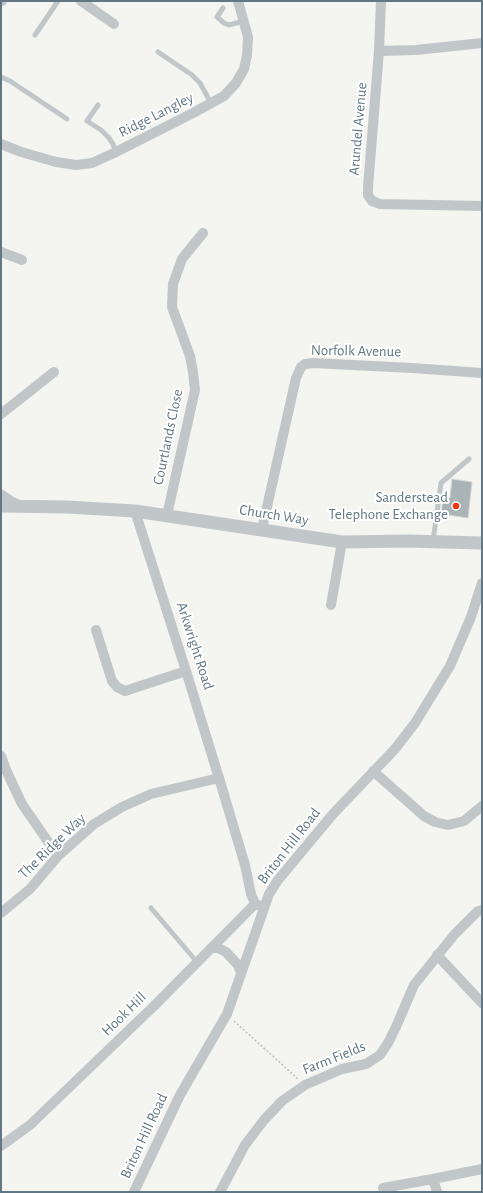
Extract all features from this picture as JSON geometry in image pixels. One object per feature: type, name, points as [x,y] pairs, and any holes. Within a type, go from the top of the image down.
[{"type":"street","points":[[81,1],[114,24]]},
{"type":"street","name":"Ridge Langley","points":[[1,144],[21,152],[56,162],[76,165],[92,162],[116,152],[211,104],[224,96],[236,83],[244,69],[247,55],[248,37],[238,1]]},
{"type":"street","points":[[381,1],[379,51],[416,50],[482,43]]},
{"type":"street","name":"Arundel Avenue","points":[[379,51],[368,195],[372,201],[380,204],[482,206]]},
{"type":"street","name":"Courtlands Close","points":[[166,515],[194,390],[190,356],[172,307],[173,284],[182,259],[203,233]]},
{"type":"street","points":[[1,252],[22,260]]},
{"type":"street","name":"Norfolk Avenue","points":[[262,529],[296,378],[301,367],[305,364],[313,362],[482,373]]},
{"type":"street","points":[[1,414],[54,372]]},
{"type":"street","points":[[1,496],[10,503],[18,506]]},
{"type":"street","points":[[1,506],[134,510]]},
{"type":"street","name":"Church Way","points":[[134,510],[342,542],[433,541],[482,543]]},
{"type":"street","name":"Arkwright Road","points":[[134,510],[219,778],[245,865],[251,894],[260,905]]},
{"type":"street","points":[[331,605],[337,562],[342,542]]},
{"type":"street","name":"Briton Hill Road","points":[[134,1192],[180,1095],[227,1014],[241,973],[260,905],[278,880],[333,814],[395,749],[414,723],[443,677],[461,641],[482,583]]},
{"type":"street","points":[[96,630],[112,681],[117,687],[125,691],[186,671]]},
{"type":"street","points":[[1,756],[22,804],[58,856]]},
{"type":"street","points":[[373,771],[424,816],[448,826],[464,821],[482,806]]},
{"type":"street","name":"The Ridge Way","points":[[1,913],[30,888],[58,856],[94,824],[122,807],[151,794],[219,778]]},
{"type":"street","name":"Hook Hill","points":[[1,1146],[30,1125],[154,1006],[211,948],[260,905]]},
{"type":"street","name":"Farm Fields","points":[[220,1192],[245,1145],[264,1120],[282,1101],[305,1085],[342,1069],[366,1064],[380,1055],[396,1027],[414,985],[454,935],[478,911],[482,910]]},
{"type":"street","points":[[211,948],[218,948],[226,952],[238,965],[241,973]]},
{"type":"street","points":[[437,955],[482,1003]]},
{"type":"street","points":[[383,1188],[482,1169]]},
{"type":"street","points":[[433,1179],[437,1192]]},
{"type":"lane","points":[[35,35],[58,1]]},
{"type":"lane","points":[[223,8],[217,17],[224,23],[229,25],[244,21]]},
{"type":"lane","points":[[158,52],[200,82],[211,104]]},
{"type":"lane","points":[[1,77],[10,81],[67,119]]},
{"type":"lane","points":[[98,105],[87,121],[109,138],[116,152]]},
{"type":"lane","points":[[433,541],[441,483],[469,459]]},
{"type":"lane","points":[[151,908],[197,962]]},
{"type":"path","points":[[227,1014],[305,1085]]},
{"type":"building","name":"Sanderstead Telephone Exchange","points":[[452,479],[472,482],[468,518],[441,514],[443,498],[450,498]]},
{"type":"place","name":"Sanderstead Telephone Exchange","points":[[456,506]]}]
